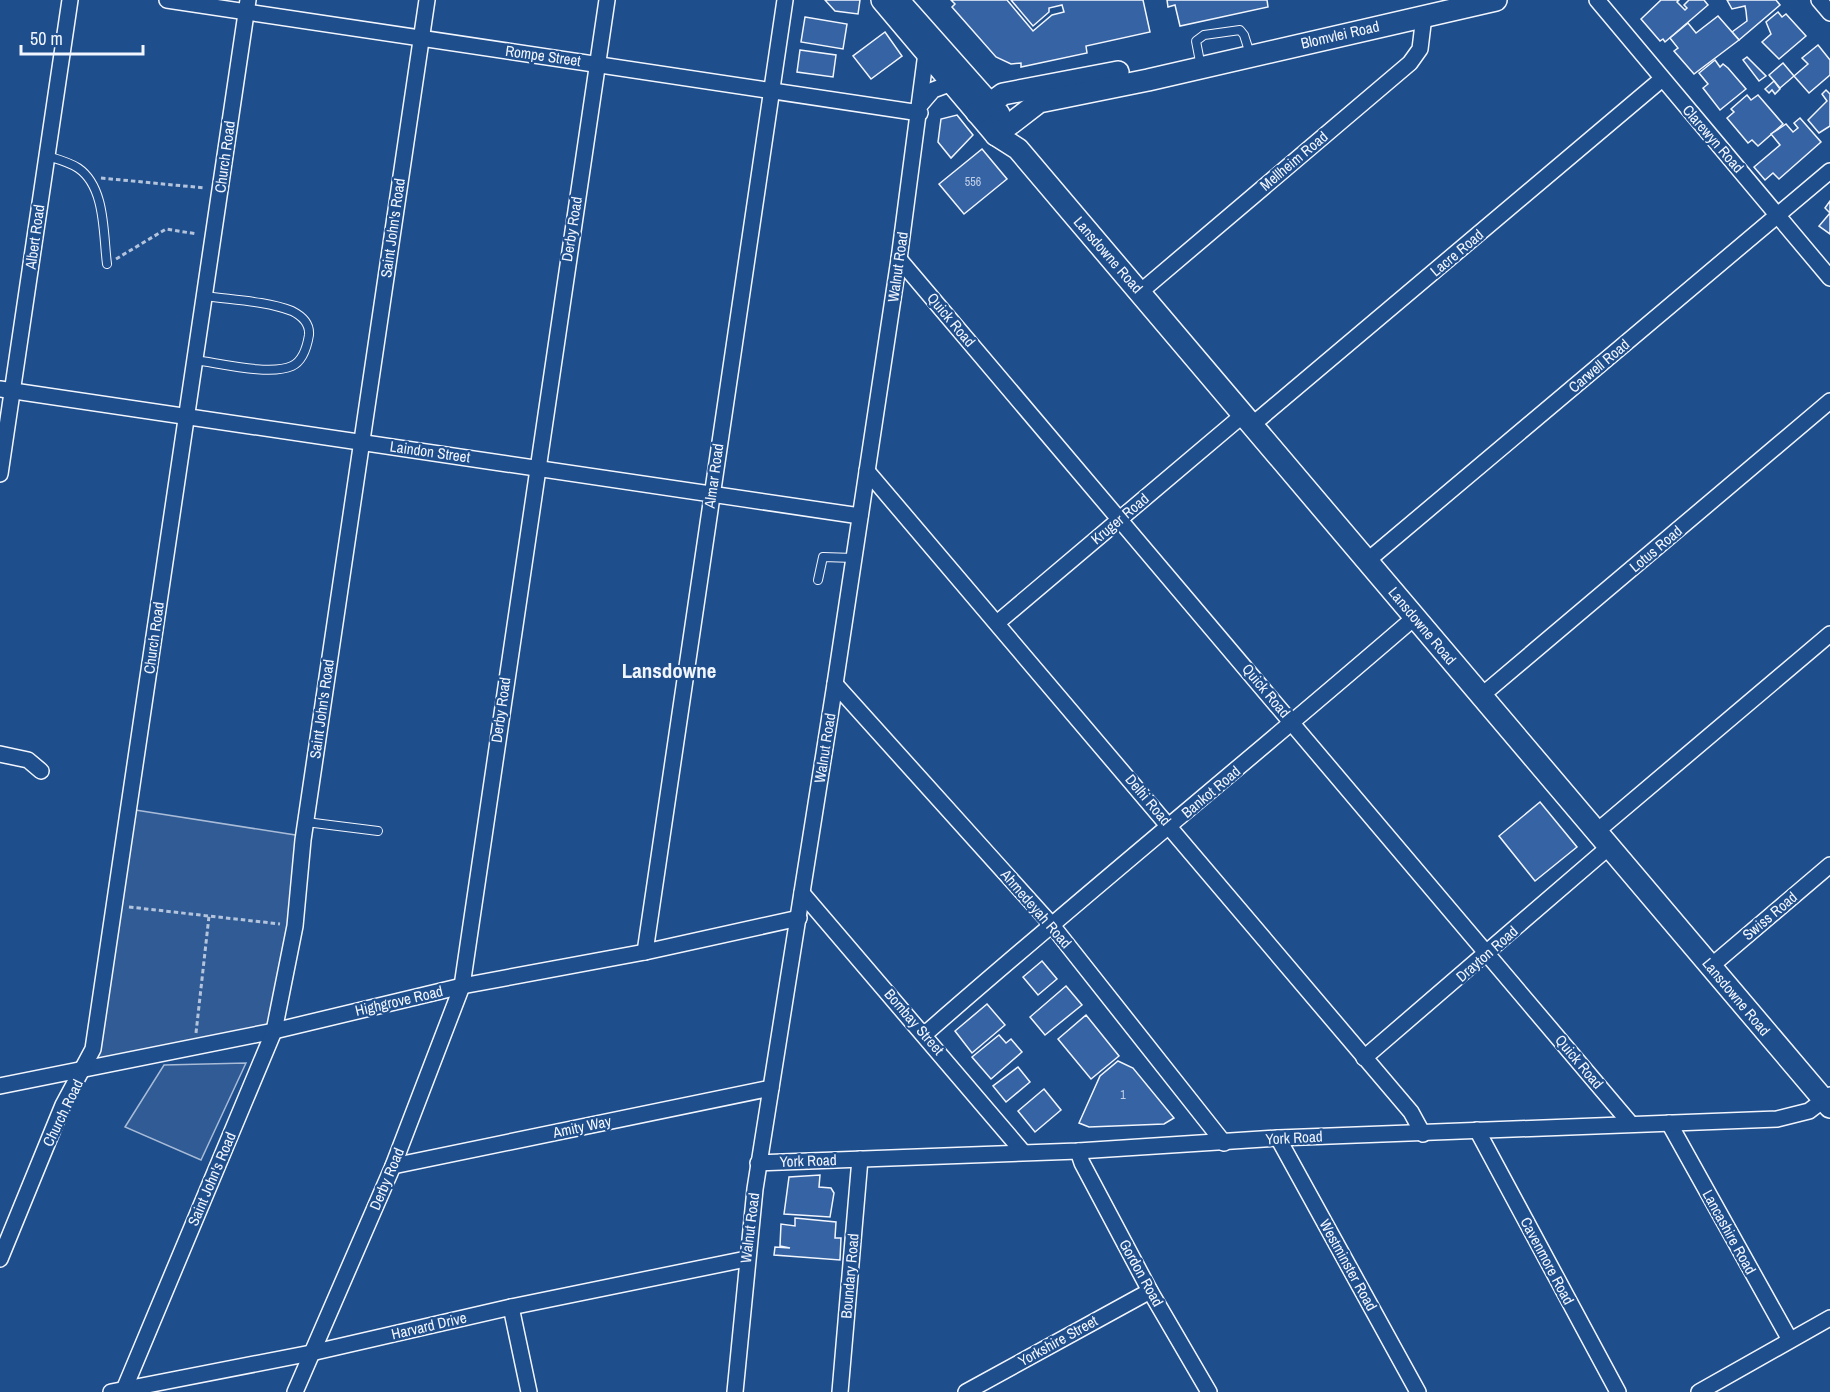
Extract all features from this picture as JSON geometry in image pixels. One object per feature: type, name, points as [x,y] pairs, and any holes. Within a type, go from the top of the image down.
[{"type":"street","name":"Albert Road","points":[[0,474],[6,390],[47,156],[70,0]]},
{"type":"street","name":"Rompe Street","points":[[167,0],[247,6],[421,39],[771,90],[920,108]]},
{"type":"street","name":"Saint John's Road","points":[[120,1391],[274,1031],[295,926],[306,822],[427,0]]},
{"type":"street","name":"Derby Road","points":[[295,1392],[393,1166],[462,986],[536,468],[607,0]]},
{"type":"street","name":"Almar Road","points":[[645,952],[785,0]]},
{"type":"street","name":"Lansdowne Road","points":[[882,0],[952,83],[984,108]]},
{"type":"street","name":"Lansdowne Road","points":[[898,0],[1006,135],[1710,967],[1828,1101]]},
{"type":"street","name":"Clarewyn Road","points":[[1597,0],[1830,278]]},
{"type":"street","points":[[1819,0],[1830,13]]},
{"type":"street","name":"Blomvlei Road","points":[[1006,135],[1039,102],[1489,1]]},
{"type":"street","name":"Church Road","points":[[0,1258],[63,1105],[93,1049],[247,6]]},
{"type":"street","name":"Mellheim Road","points":[[1139,292],[1410,63],[1420,49],[1424,16]]},
{"type":"street","name":"Walnut Road","points":[[735,1392],[746,1259],[758,1163],[835,684],[899,259],[926,53]]},
{"type":"street","name":"Blomvlei Road","points":[[984,108],[1002,94],[1075,79],[1157,69],[1192,69]]},
{"type":"street","name":"Lacre Road","points":[[1247,420],[1662,80]]},
{"type":"street","points":[[920,108],[933,90],[952,83]]},
{"type":"street","name":"Carwell Road","points":[[1367,561],[1830,171]]},
{"type":"street","name":"Quick Road","points":[[899,259],[1631,1124]]},
{"type":"street","name":"Laindon Street","points":[[6,390],[860,516]]},
{"type":"street","name":"Lotus Road","points":[[1481,696],[1830,401]]},
{"type":"street","name":"Kruger Road","points":[[997,623],[1120,519],[1247,420]]},
{"type":"street","name":"Delhi Road","points":[[867,471],[1171,826],[1411,1112],[1423,1134]]},
{"type":"street","name":"Bankot Road","points":[[925,1034],[1051,924],[1171,826],[1414,618]]},
{"type":"street","name":"Drayton Road","points":[[1364,1058],[1488,954],[1602,840],[1830,634]]},
{"type":"street","name":"Ahmedeyah Road","points":[[835,684],[1051,924],[1224,1143]]},
{"type":"street","points":[[0,754],[28,760],[41,771]]},
{"type":"street","name":"Swiss Road","points":[[1710,967],[1830,865]]},
{"type":"street","name":"Bombay Street","points":[[802,894],[925,1034],[1023,1152]]},
{"type":"street","name":"Highgrove Road","points":[[0,1086],[85,1067],[274,1031],[462,986],[645,952],[799,918]]},
{"type":"street","name":"Amity Way","points":[[393,1166],[771,1088]]},
{"type":"street","name":"York Road","points":[[758,1163],[1078,1151],[1278,1138],[1423,1134],[1794,1117],[1828,1101]]},
{"type":"street","name":"Lancashire Road","points":[[1669,1123],[1790,1340]]},
{"type":"street","name":"Cavenmore Road","points":[[1477,1130],[1618,1392]]},
{"type":"street","name":"Westminster Road","points":[[1278,1138],[1418,1392]]},
{"type":"street","name":"Gordon Road","points":[[1078,1151],[1082,1163],[1150,1291],[1209,1392]]},
{"type":"street","name":"Boundary Road","points":[[840,1392],[860,1159]]},
{"type":"street","name":"Harvard Drive","points":[[120,1391],[311,1353],[511,1307],[746,1259]]},
{"type":"street","name":"Yorkshire Street","points":[[966,1392],[1150,1291]]},
{"type":"street","points":[[511,1307],[529,1392]]},
{"type":"street","points":[[1699,1392],[1830,1318]]},
{"type":"lane","points":[[1192,69],[1196,41],[1204,35],[1240,30],[1246,39],[1250,56]]},
{"type":"lane","points":[[47,156],[78,168],[87,177],[99,201],[107,264]]},
{"type":"lane","points":[[195,360],[262,368],[285,368],[300,360],[309,338],[309,328],[306,322],[291,311],[205,296]]},
{"type":"lane","points":[[818,580],[823,556],[854,558]]},
{"type":"lane","points":[[306,822],[378,831]]},
{"type":"path","points":[[87,177],[220,189]]},
{"type":"path","points":[[107,264],[166,229],[213,237]]},
{"type":"path","points":[[127,907],[295,926]]},
{"type":"path","points":[[194,1046],[209,916]]},
{"type":"shaded area","points":[[129,809],[308,837],[279,1030],[85,1067]]},
{"type":"shaded area","points":[[246,1063],[201,1160],[125,1127],[164,1065]]},
{"type":"building","points":[[825,0],[860,0],[858,14],[835,11]]},
{"type":"building","points":[[951,0],[1007,0],[1033,31],[1052,15],[1064,12],[1062,5],[1049,8],[1049,12],[1033,26],[1011,0],[1143,0],[1150,32],[1086,46],[1087,53],[1021,67],[1021,63],[1011,64],[996,57],[952,7],[955,4]]},
{"type":"building","points":[[1167,0],[1267,0],[1268,7],[1180,26],[1175,5],[1168,7]]},
{"type":"building","points":[[1661,0],[1679,0],[1677,2],[1685,10],[1687,8],[1684,5],[1689,0],[1704,0],[1708,5],[1665,42],[1663,39],[1660,41],[1641,19]]},
{"type":"building","points":[[1727,0],[1776,0],[1780,5],[1739,40],[1732,32],[1747,21],[1745,6],[1732,9]]},
{"type":"building","points":[[1778,12],[1782,17],[1786,14],[1806,36],[1779,59],[1762,42],[1771,34],[1766,22]]},
{"type":"building","points":[[1718,16],[1739,40],[1694,74],[1674,51],[1678,48],[1670,38],[1688,23],[1696,33]]},
{"type":"building","points":[[805,17],[847,24],[843,49],[801,42]]},
{"type":"building","points":[[885,32],[902,56],[871,79],[853,56]]},
{"type":"building","points":[[1818,45],[1830,60],[1830,75],[1809,93],[1794,76],[1808,64],[1802,58]]},
{"type":"building","points":[[800,50],[836,55],[833,77],[797,72]]},
{"type":"building","points":[[1747,57],[1766,76],[1759,81],[1743,60]]},
{"type":"building","points":[[1715,60],[1720,67],[1723,64],[1728,68],[1746,89],[1720,110],[1703,88],[1708,84],[1699,73]]},
{"type":"building","points":[[1783,63],[1794,76],[1780,88],[1769,75]]},
{"type":"building","points":[[1774,81],[1780,89],[1775,94],[1772,90],[1769,93],[1765,89]]},
{"type":"building","points":[[1826,90],[1830,94],[1830,126],[1819,133],[1808,120],[1827,101],[1822,94]]},
{"type":"building","points":[[1747,95],[1751,100],[1758,95],[1783,124],[1758,146],[1752,140],[1748,143],[1727,118],[1734,112],[1731,109]]},
{"type":"building","points":[[957,115],[973,135],[951,158],[938,142],[941,119]]},
{"type":"building","points":[[1800,118],[1821,142],[1779,179],[1773,173],[1765,180],[1754,167],[1780,145],[1771,134],[1786,124],[1793,132],[1798,128],[1794,123]]},
{"type":"building","points":[[982,149],[1007,179],[964,214],[939,184]]},
{"type":"building","points":[[1830,201],[1830,213],[1825,208]]},
{"type":"building","points":[[1830,213],[1830,234],[1819,226]]},
{"type":"building","points":[[1540,802],[1577,847],[1535,881],[1499,836]]},
{"type":"building","points":[[1042,961],[1057,979],[1038,995],[1023,977]]},
{"type":"building","points":[[1066,986],[1082,1005],[1045,1035],[1030,1017]]},
{"type":"building","points":[[987,1004],[1005,1025],[972,1053],[955,1031]]},
{"type":"building","points":[[1086,1015],[1119,1056],[1091,1079],[1058,1039]]},
{"type":"building","points":[[999,1035],[1006,1043],[1011,1039],[1022,1052],[991,1079],[972,1057]]},
{"type":"building","points":[[1118,1061],[1133,1068],[1174,1118],[1164,1124],[1089,1127],[1079,1123],[1100,1076]]},
{"type":"building","points":[[1018,1067],[1030,1082],[1006,1102],[993,1086]]},
{"type":"building","points":[[1044,1089],[1061,1110],[1035,1132],[1018,1111]]},
{"type":"building","points":[[820,1175],[819,1187],[831,1188],[834,1193],[830,1217],[784,1214],[789,1177]]},
{"type":"building","points":[[795,1218],[836,1222],[835,1238],[841,1238],[840,1260],[774,1255],[775,1247],[790,1248],[780,1246],[781,1224],[795,1226]]},
{"type":"district","name":"Lansdowne","points":[[669,671]]}]
